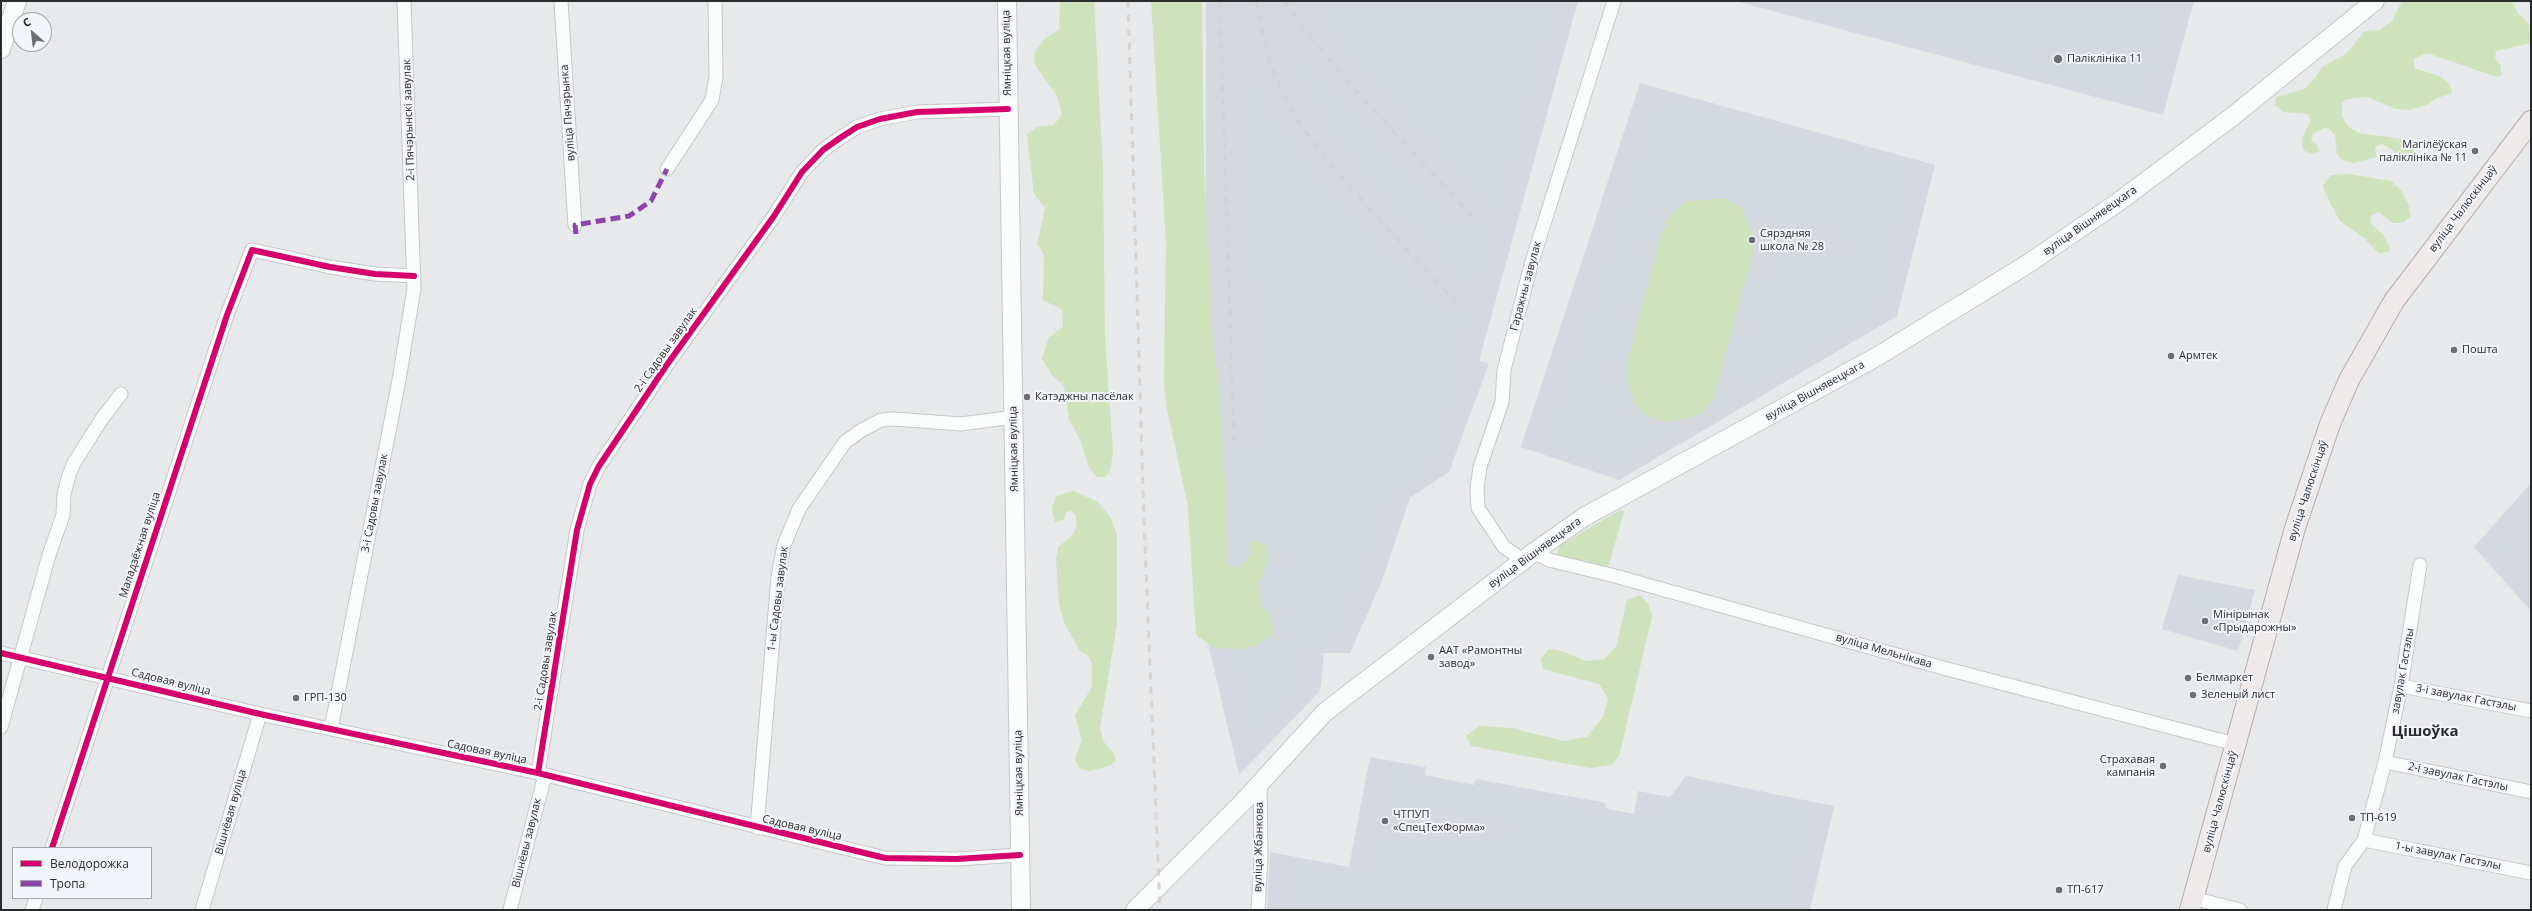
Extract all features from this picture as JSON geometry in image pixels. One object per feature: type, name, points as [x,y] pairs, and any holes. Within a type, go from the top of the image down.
[{"type":"main road","points":[[1,49],[17,1]]},
{"type":"main road","name":"Ямніцкая вуліца","points":[[1006,1],[1022,906]]},
{"type":"main road","name":"вуліца Вішнявецкага","points":[[1135,910],[1260,783],[1325,712],[1529,556],[1584,517],[1840,378],[2026,266],[2123,199],[2233,116],[2376,1]]},
{"type":"main road","name":"вуліца Чалюскінцаў","points":[[2191,904],[2295,528],[2322,446],[2349,380],[2394,300],[2531,121]]},
{"type":"street","name":"2-і Пячэрынскі завулак","points":[[404,1],[414,238],[414,276]]},
{"type":"street","name":"вуліца Пячэрынка","points":[[561,1],[575,225]]},
{"type":"street","points":[[667,169],[712,100],[716,77],[715,1]]},
{"type":"street","name":"Гаражны завулак","points":[[1529,556],[1504,547],[1478,508],[1477,488],[1480,467],[1502,402],[1504,370],[1531,265],[1614,1]]},
{"type":"street","name":"2-і Садовы завулак","points":[[541,774],[577,530],[590,484],[599,466],[666,366],[774,216],[802,172],[823,150],[840,138],[857,127],[880,119],[917,112],[1008,109]]},
{"type":"street","name":"Маладзёжная вуліца","points":[[52,847],[107,676],[225,322],[252,250],[330,267],[375,274],[414,276]]},
{"type":"street","name":"3-і Садовы завулак","points":[[331,729],[400,380],[414,276]]},
{"type":"street","points":[[1,727],[50,555],[63,515],[64,494],[69,475],[74,463],[121,394]]},
{"type":"street","name":"1-ы Садовы завулак","points":[[756,828],[778,577],[784,545],[799,509],[846,442],[862,430],[881,420],[894,419],[961,424],[982,420],[1014,417]]},
{"type":"street","name":"вуліца Мельнікава","points":[[1529,556],[1615,576],[1948,669],[2235,744]]},
{"type":"street","name":"завулак Гастэлы","points":[[2334,910],[2344,866],[2364,840],[2385,762],[2401,686],[2420,565]]},
{"type":"street","name":"Садовая вуліца","points":[[1,653],[96,676],[107,676],[260,714],[541,774],[756,828],[885,858],[957,859],[1020,855]]},
{"type":"street","name":"3-і завулак Гастэлы","points":[[2401,686],[2531,711]]},
{"type":"street","name":"Вішнёвая вуліца","points":[[202,910],[260,714]]},
{"type":"street","name":"2-і завулак Гастэлы","points":[[2385,762],[2531,792]]},
{"type":"street","name":"Вішнёвы завулак","points":[[510,910],[541,774]]},
{"type":"street","name":"вуліца Жбанкова","points":[[1258,910],[1261,857],[1260,783]]},
{"type":"street","name":"1-ы завулак Гастэлы","points":[[2364,840],[2531,873]]},
{"type":"street","points":[[32,910],[36,899]]},
{"type":"street","points":[[2191,904],[2240,910]]},
{"type":"shaded area","points":[[1206,1],[1578,1],[1479,361],[1489,363],[1449,472],[1410,498],[1381,583],[1350,653],[1324,653],[1320,691],[1239,775],[1208,643],[1205,405]]},
{"type":"shaded area","points":[[1735,1],[2194,1],[2163,115]]},
{"type":"shaded area","name":"Сярэдняя школа № 28","points":[[1640,83],[1935,165],[1897,316],[1619,480],[1521,447]]},
{"type":"shaded area","points":[[2531,483],[2531,611],[2474,547]]},
{"type":"shaded area","name":"Мінірынак «Прыдарожны»","points":[[2178,575],[2255,590],[2238,651],[2162,629]]},
{"type":"shaded area","points":[[1370,757],[1426,767],[1425,775],[1474,785],[1476,779],[1606,803],[1605,808],[1634,814],[1638,791],[1670,797],[1686,776],[1834,806],[1810,910],[1267,910],[1270,852],[1349,867]]},
{"type":"green space","points":[[1060,1],[1094,1],[1103,169],[1105,339],[1113,452],[1110,471],[1105,477],[1097,477],[1089,468],[1081,442],[1069,419],[1064,386],[1052,375],[1042,359],[1049,337],[1063,327],[1062,310],[1043,300],[1044,255],[1037,244],[1045,208],[1034,194],[1027,134],[1038,127],[1054,125],[1062,114],[1057,96],[1035,65],[1034,54],[1045,38],[1059,30]]},
{"type":"green space","points":[[1151,1],[1202,1],[1204,170],[1213,343],[1218,378],[1225,483],[1227,566],[1240,568],[1249,556],[1251,541],[1265,544],[1268,560],[1258,587],[1262,604],[1271,618],[1273,633],[1256,646],[1238,649],[1214,648],[1196,635],[1188,507],[1167,409],[1164,382],[1166,241]]},
{"type":"green space","points":[[2402,1],[2516,1],[2513,3],[2517,12],[2531,26],[2531,43],[2496,51],[2495,58],[2501,66],[2501,75],[2497,77],[2433,55],[2424,54],[2414,59],[2414,68],[2442,77],[2450,85],[2452,93],[2435,99],[2426,105],[2410,110],[2396,109],[2368,97],[2347,99],[2342,102],[2342,117],[2349,127],[2359,133],[2408,140],[2413,146],[2416,156],[2410,162],[2401,159],[2391,149],[2382,144],[2375,147],[2376,157],[2354,163],[2343,160],[2337,154],[2335,136],[2330,129],[2324,128],[2313,134],[2311,141],[2317,145],[2319,151],[2311,154],[2303,150],[2302,138],[2311,120],[2308,114],[2284,112],[2275,105],[2276,97],[2304,89],[2316,77],[2323,66],[2345,55],[2365,31],[2380,30],[2392,21]]},
{"type":"green space","points":[[2349,174],[2391,181],[2401,190],[2408,203],[2411,216],[2403,223],[2393,223],[2378,212],[2370,216],[2371,224],[2383,235],[2390,247],[2388,252],[2379,253],[2364,238],[2340,221],[2325,193],[2323,185],[2331,175]]},
{"type":"green space","points":[[1728,199],[1742,208],[1754,239],[1751,260],[1713,399],[1707,409],[1696,415],[1683,420],[1663,422],[1646,415],[1635,405],[1627,380],[1627,364],[1662,231],[1671,214],[1685,202]]},
{"type":"green space","points":[[1073,491],[1098,502],[1111,518],[1117,535],[1117,624],[1100,728],[1103,741],[1113,752],[1116,761],[1109,766],[1090,771],[1080,769],[1075,759],[1082,741],[1075,715],[1092,687],[1092,664],[1088,656],[1080,651],[1064,622],[1059,603],[1056,560],[1058,547],[1071,537],[1077,526],[1076,515],[1071,511],[1066,512],[1063,520],[1055,523],[1052,508],[1056,496]]},
{"type":"green space","points":[[1620,510],[1624,511],[1609,565],[1604,567],[1560,555],[1558,552],[1559,546]]},
{"type":"green space","points":[[1640,595],[1649,605],[1652,617],[1619,756],[1611,765],[1590,768],[1471,746],[1466,736],[1480,726],[1511,728],[1564,741],[1587,737],[1604,715],[1608,698],[1599,684],[1543,669],[1541,659],[1549,649],[1562,651],[1586,661],[1604,659],[1616,647],[1627,600]]},
{"type":"railway","points":[[1128,1],[1144,520],[1160,910]]},
{"type":"railway","points":[[1220,1],[1234,443]]},
{"type":"railway","points":[[1256,1],[1268,57],[1282,92],[1301,126],[1348,185],[1458,305]]},
{"type":"railway","points":[[1285,1],[1303,28],[1348,82],[1475,220]]},
{"type":"marked path","points":[[576,234],[575,225],[629,216],[651,201],[667,169]]},
{"type":"cycle path","points":[[538,773],[577,530],[590,484],[599,466],[666,366],[774,216],[802,172],[823,150],[840,138],[857,127],[880,119],[917,112],[1008,109]]},
{"type":"cycle path","points":[[52,847],[227,315],[252,250],[330,267],[375,274],[414,276]]},
{"type":"cycle path","points":[[1,653],[260,714],[538,773],[885,858],[957,859],[1020,855]]},
{"type":"place","name":"Паліклініка 11","points":[[2058,59]]},
{"type":"place","name":"Магілёўская паліклініка № 11","points":[[2475,151]]},
{"type":"place","name":"Сярэдняя школа № 28","points":[[1752,240]]},
{"type":"place","name":"Пошта","points":[[2454,350]]},
{"type":"place","name":"Армтек","points":[[2171,356]]},
{"type":"place","name":"Катэджны пасёлак","points":[[1027,397]]},
{"type":"place","name":"Мінірынак «Прыдарожны»","points":[[2205,621]]},
{"type":"place","name":"ААТ «Рамонтны завод»","points":[[1431,657]]},
{"type":"place","name":"Белмаркет","points":[[2188,678]]},
{"type":"place","name":"Зеленый лист","points":[[2193,695]]},
{"type":"place","name":"ГРП-130","points":[[296,698]]},
{"type":"place","name":"Страхавая кампанія","points":[[2163,766]]},
{"type":"place","name":"ТП-619","points":[[2352,818]]},
{"type":"place","name":"ЧТПУП «СпецТехФорма»","points":[[1385,821]]},
{"type":"place","name":"ТП-617","points":[[2059,890]]},
{"type":"district","name":"Цішоўка","points":[[2425,732]]}]
